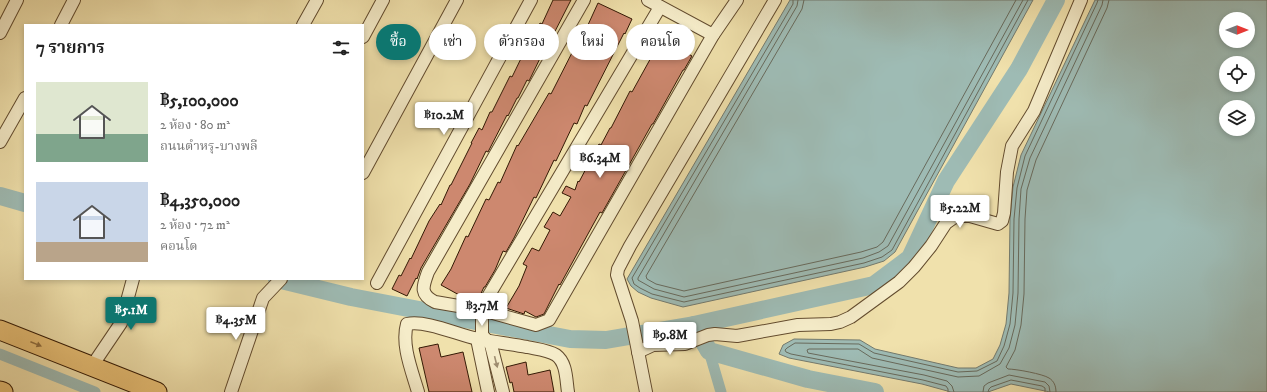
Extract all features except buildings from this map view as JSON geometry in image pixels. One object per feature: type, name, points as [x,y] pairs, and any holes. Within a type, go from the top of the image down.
[{"type":"main road","points":[[0,330],[157,392]]},
{"type":"street","points":[[0,33],[17,0]]},
{"type":"street","points":[[62,24],[74,0]]},
{"type":"street","points":[[304,24],[317,0]]},
{"type":"street","points":[[364,35],[383,0]]},
{"type":"street","points":[[364,171],[457,0]]},
{"type":"street","points":[[377,283],[531,0]]},
{"type":"street","points":[[584,0],[428,272],[422,287],[429,299],[435,302],[482,314],[536,325],[550,320],[713,35],[737,0]]},
{"type":"street","points":[[648,0],[713,35]]},
{"type":"street","points":[[646,392],[635,341],[617,275],[618,269],[638,232],[775,0]]},
{"type":"street","points":[[635,341],[653,345],[685,344],[714,334],[737,336],[798,325],[832,324],[840,322],[851,317],[899,282],[914,268],[946,223],[953,218],[970,216],[998,224],[1002,221],[1007,172],[1012,146],[1034,111],[1081,0]]},
{"type":"street","points":[[488,392],[482,336],[482,314],[486,300],[660,7]]},
{"type":"street","points":[[0,142],[24,100]]},
{"type":"street","points":[[92,366],[121,323],[133,280]]},
{"type":"street","points":[[231,392],[263,298],[280,280]]},
{"type":"street","points":[[418,392],[405,345],[405,332],[407,324],[413,322],[544,350],[556,355],[562,361],[565,369],[568,392]]},
{"type":"street","points":[[482,336],[491,345],[493,350],[503,392]]},
{"type":"water","points":[[790,0],[1033,0],[895,252],[884,261],[865,267],[683,307],[651,298],[638,292],[631,286],[627,279]]},
{"type":"water","points":[[1095,0],[1267,0],[1267,392],[1050,392],[1011,384],[988,392],[951,392],[922,384],[789,358],[779,354],[783,345],[794,339],[860,340],[875,349],[958,368],[976,368],[993,359],[1000,345],[1006,324],[1009,293],[1010,219],[1013,187],[1021,155]]},
{"type":"waterway","points":[[281,280],[351,297],[570,339],[606,340],[694,325],[874,285],[910,258],[946,181],[1019,69],[1056,0]]},
{"type":"waterway","points":[[0,196],[24,203]]},
{"type":"waterway","points":[[694,325],[709,351],[808,379],[875,392]]},
{"type":"waterway","points":[[709,351],[721,392]]},
{"type":"waterway","points":[[0,354],[95,392]]}]
